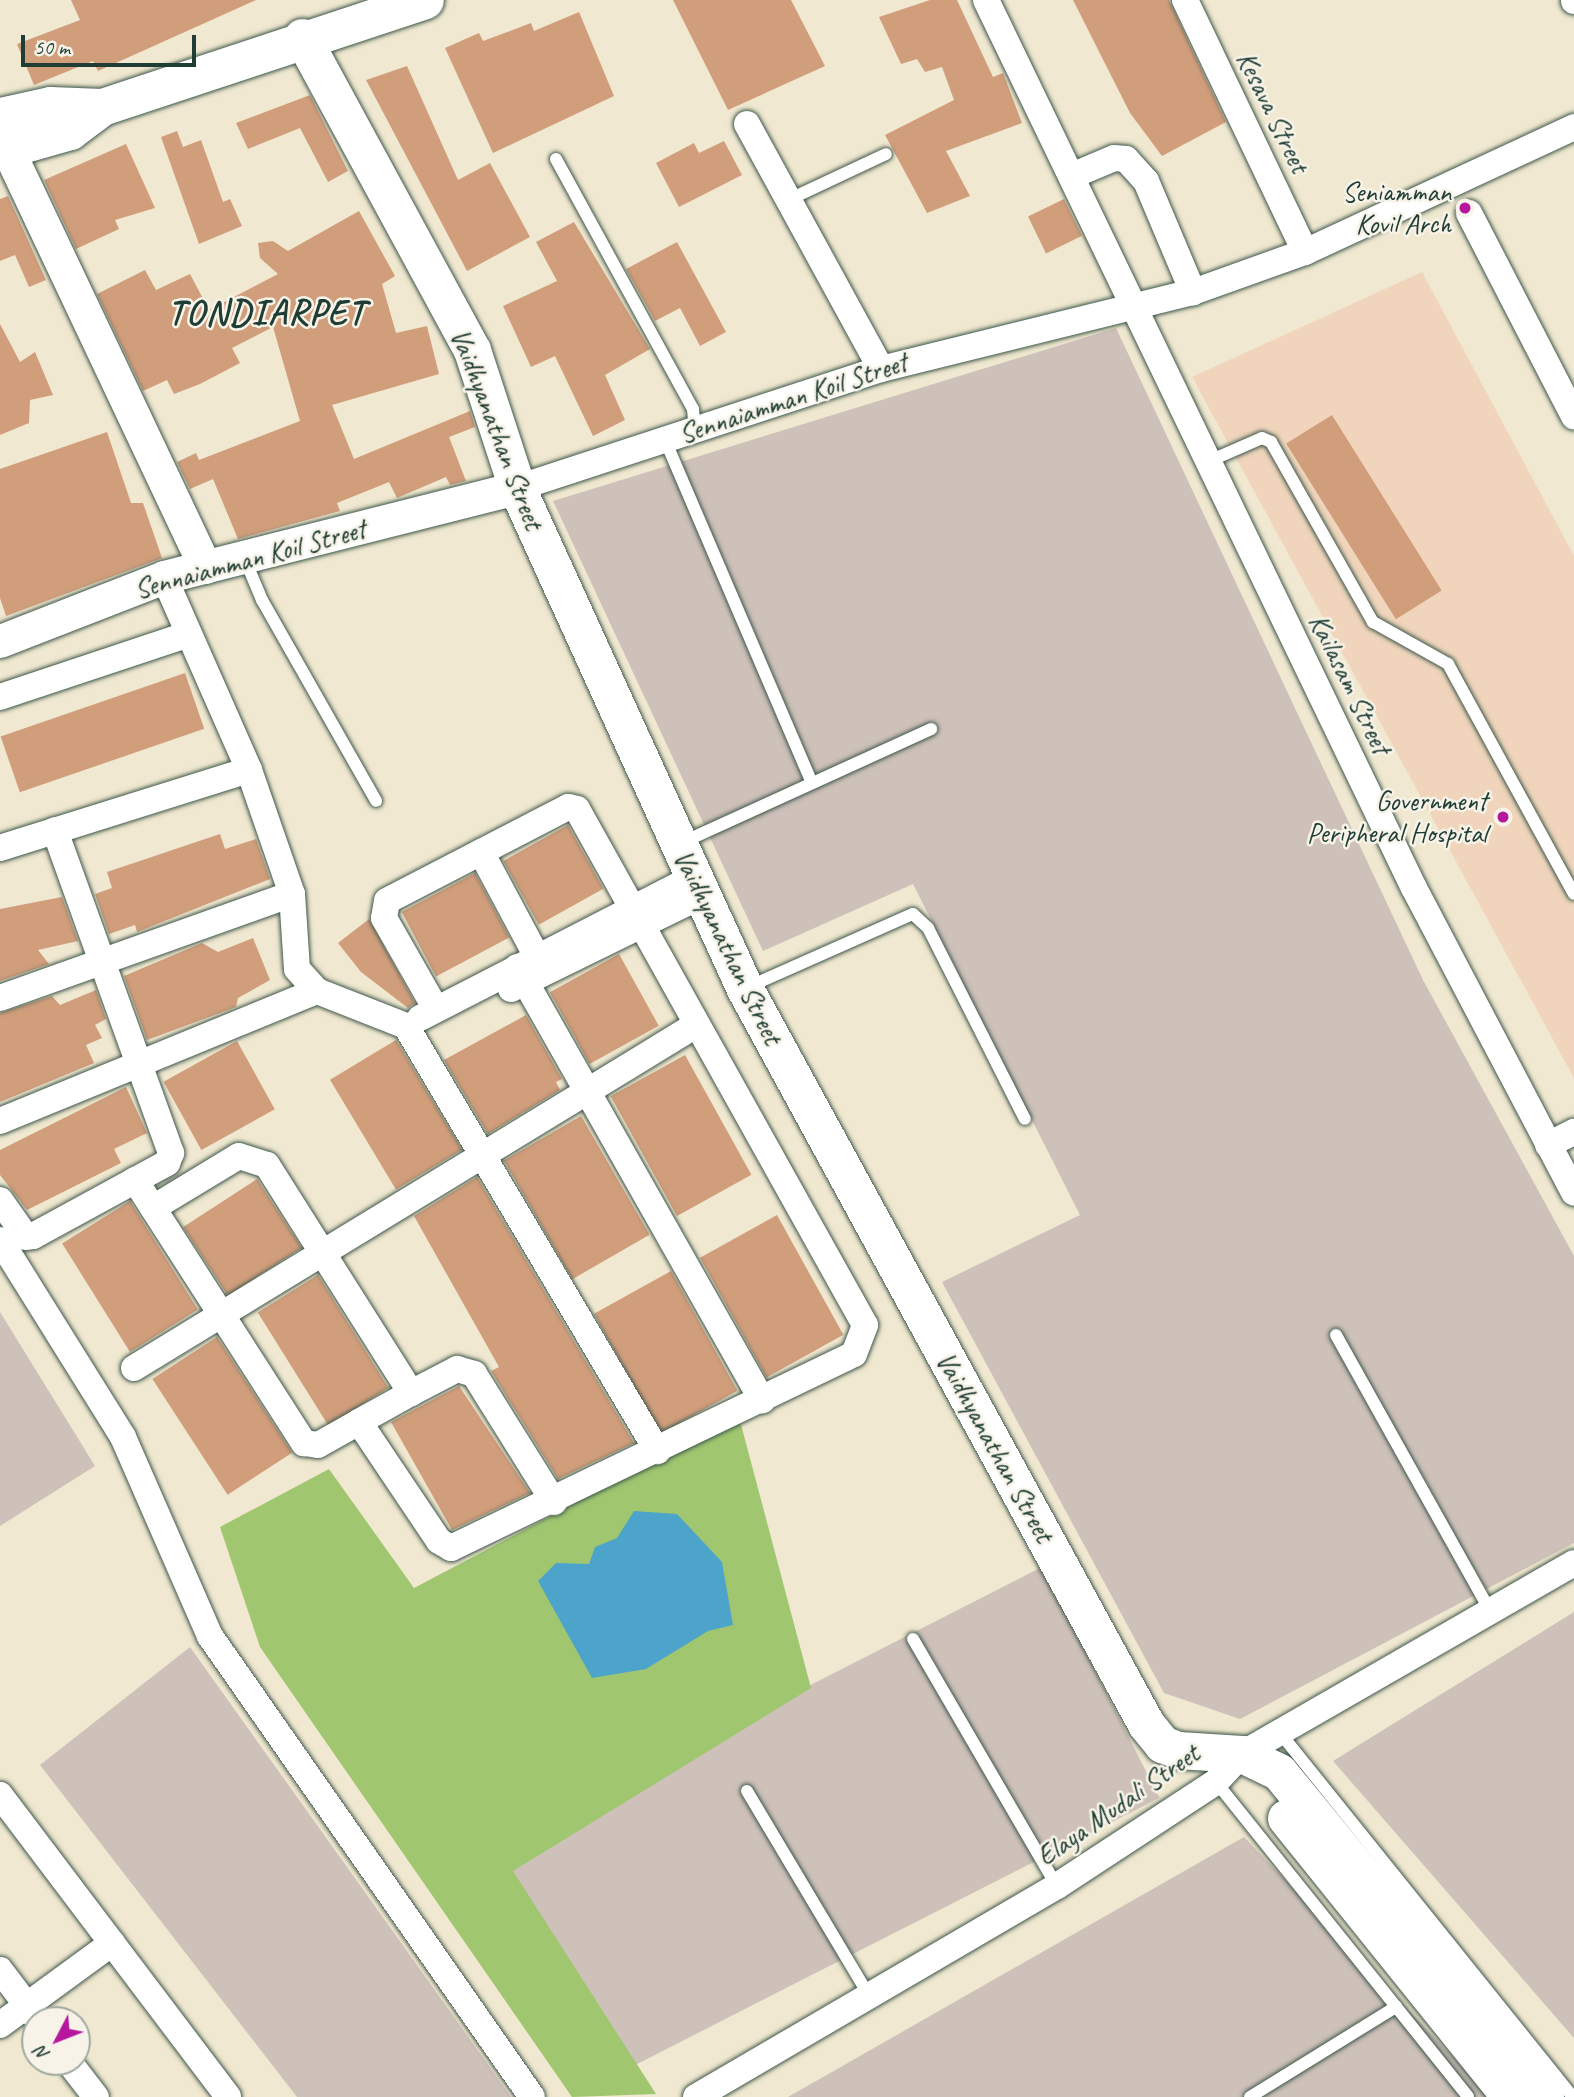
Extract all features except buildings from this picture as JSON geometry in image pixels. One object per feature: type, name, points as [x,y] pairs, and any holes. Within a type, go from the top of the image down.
[{"type":"main road","points":[[2,138],[70,131],[103,107],[302,37],[425,0]]},
{"type":"main road","name":"Vaidhyanathan Street","points":[[302,37],[472,350],[517,488],[696,887],[745,989],[1146,1724],[1162,1744],[1178,1750],[1249,1758],[1279,1772],[1400,1944]]},
{"type":"main road","points":[[1400,1944],[1510,2097]]},
{"type":"main road","points":[[1400,1944],[1545,2097]]},
{"type":"street","name":"Kailasam Street","points":[[986,0],[1074,175],[1207,462],[1414,888],[1574,1193]]},
{"type":"street","name":"Kesava Street","points":[[1185,0],[1305,252]]},
{"type":"street","points":[[747,124],[881,369]]},
{"type":"street","name":"Sennaiamman Koil Street","points":[[0,641],[164,577],[517,488],[881,369],[985,339],[1138,310],[1462,201],[1574,127]]},
{"type":"street","points":[[2,138],[205,567]]},
{"type":"street","points":[[1074,175],[1114,158],[1126,159],[1146,181],[1193,292]]},
{"type":"street","points":[[1462,201],[1574,416]]},
{"type":"street","points":[[164,577],[249,770],[292,894],[292,956],[317,991],[411,1032],[487,1154],[657,1451]]},
{"type":"street","points":[[0,697],[189,634]]},
{"type":"street","points":[[0,848],[249,770]]},
{"type":"street","points":[[359,1422],[439,1541],[451,1548],[554,1502],[854,1354],[865,1325],[577,809],[568,807],[382,908],[436,1009]]},
{"type":"street","points":[[0,1200],[26,1237],[167,1163],[171,1153],[55,830]]},
{"type":"street","points":[[481,852],[526,968],[588,1092],[762,1399]]},
{"type":"street","points":[[411,1032],[436,1009],[696,887]]},
{"type":"street","points":[[0,998],[292,894]]},
{"type":"street","points":[[411,1032],[526,968]]},
{"type":"street","points":[[0,1121],[139,1069],[317,991]]},
{"type":"street","points":[[134,1368],[326,1254],[696,1025]]},
{"type":"street","points":[[1548,1145],[1574,1132]]},
{"type":"street","points":[[153,1208],[239,1156],[254,1156],[267,1165],[326,1254],[411,1393]]},
{"type":"street","points":[[135,1180],[304,1443],[318,1445],[457,1369],[474,1374],[554,1502]]},
{"type":"street","points":[[0,1240],[123,1437],[210,1636],[531,2097]]},
{"type":"street","name":"Elaya Mudali Street","points":[[696,2097],[1057,1886],[1216,1782],[1281,1734],[1574,1563]]},
{"type":"street","points":[[0,1795],[228,2097]]},
{"type":"street","points":[[40,2006],[112,1943]]},
{"type":"street","points":[[0,1970],[27,2006]]},
{"type":"street","points":[[0,2025],[21,2017]]},
{"type":"street","points":[[80,2076],[96,2097]]},
{"type":"lane","points":[[788,200],[886,154]]},
{"type":"lane","points":[[556,159],[693,409],[695,430]]},
{"type":"lane","points":[[1207,462],[1262,438],[1271,442],[1373,622],[1448,664],[1574,894]]},
{"type":"lane","points":[[665,440],[811,781]]},
{"type":"lane","points":[[244,556],[262,600],[376,801]]},
{"type":"lane","points":[[678,845],[811,781],[931,729]]},
{"type":"lane","points":[[745,989],[913,914],[928,928],[1025,1119]]},
{"type":"lane","points":[[1336,1335],[1490,1610]]},
{"type":"lane","points":[[913,1639],[1057,1886]]},
{"type":"lane","points":[[1281,1734],[1573,2097]]},
{"type":"lane","points":[[1216,1782],[1468,2097]]},
{"type":"lane","points":[[747,1791],[870,1997]]},
{"type":"lane","points":[[1250,2097],[1396,2007]]},
{"type":"shaded area","name":"Government Peripheral Hospital","points":[[1422,272],[1574,556],[1574,1078],[1192,377]]},
{"type":"shaded area","points":[[1116,328],[1423,980],[1574,1256],[1574,1543],[1240,1719],[1164,1693],[942,1282],[1080,1215],[913,884],[763,951],[553,501]]},
{"type":"shaded area","points":[[0,1312],[95,1466],[0,1526]]},
{"type":"shaded area","points":[[1042,1567],[1160,1798],[615,2075],[498,1844]]},
{"type":"shaded area","points":[[1574,1612],[1574,2038],[1333,1761]]},
{"type":"shaded area","points":[[190,1647],[511,2097],[297,2097],[40,1765]]},
{"type":"shaded area","points":[[1244,1837],[1491,2097],[788,2097]]},
{"type":"green space","points":[[739,1417],[811,1688],[513,1871],[656,2094],[572,2097],[260,1647],[220,1527],[329,1469],[414,1588]]},
{"type":"water","points":[[634,1511],[677,1514],[722,1562],[733,1625],[708,1631],[646,1669],[592,1678],[538,1581],[556,1563],[589,1564],[595,1547],[617,1538]]},
{"type":"place","name":"Seniamman Kovil Arch","points":[[1465,208]]},
{"type":"place","name":"Government Peripheral Hospital","points":[[1503,817]]},
{"type":"district","name":"TONDIARPET","points":[[267,313]]}]
